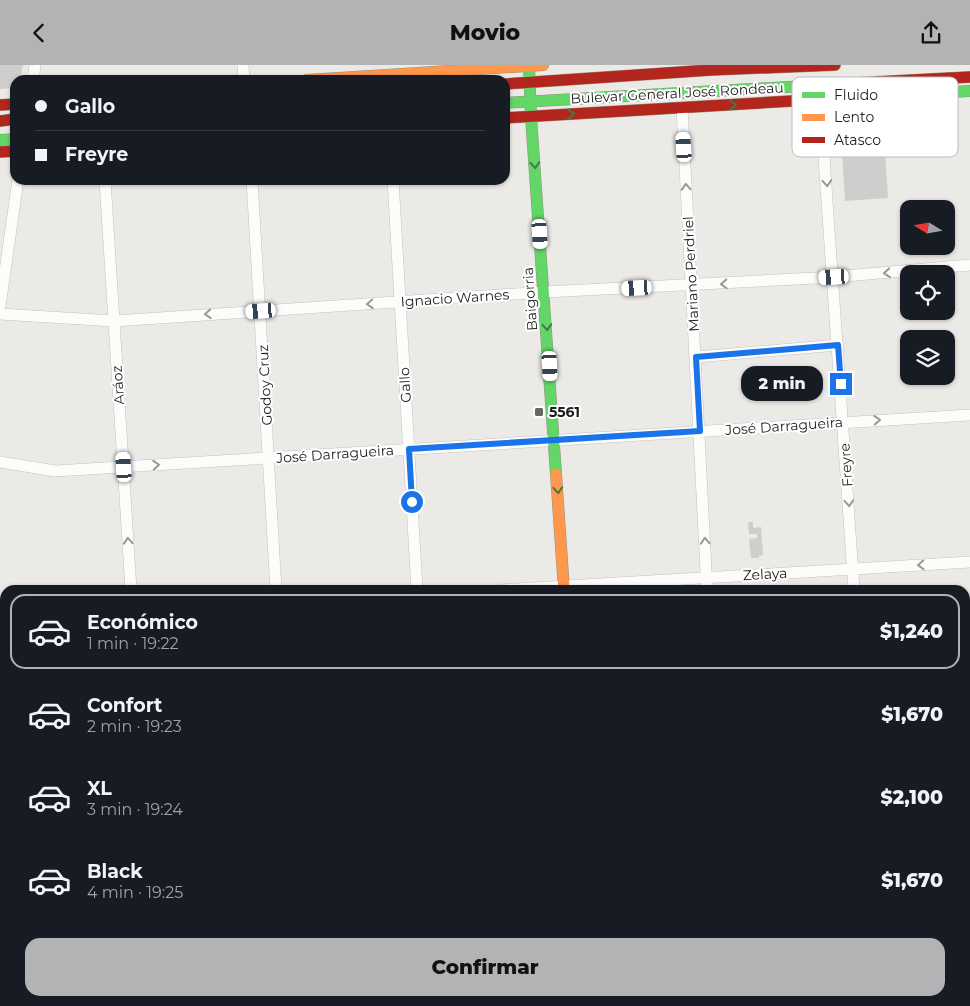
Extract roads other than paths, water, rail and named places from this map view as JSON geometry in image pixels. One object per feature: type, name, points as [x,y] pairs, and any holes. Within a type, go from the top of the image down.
[{"type":"main road","points":[[343,75],[387,69],[543,65]]},
{"type":"main road","points":[[675,65],[712,70]]},
{"type":"main road","name":"Bulevar General José Rondeau","points":[[510,84],[712,70],[835,65]]},
{"type":"main road","name":"Baigorria","points":[[529,66],[564,585]]},
{"type":"main road","name":"Bulevar General José Rondeau","points":[[510,103],[792,87]]},
{"type":"main road","name":"Bulevar General José Rondeau","points":[[510,118],[792,102]]},
{"type":"street","name":"Mariano Perdriel","points":[[682,108],[707,585]]},
{"type":"street","name":"Freyre","points":[[825,157],[854,585]]},
{"type":"street","points":[[0,305],[17,185]]},
{"type":"street","name":"Aráoz","points":[[106,185],[132,585]]},
{"type":"street","name":"Godoy Cruz","points":[[252,185],[276,585]]},
{"type":"street","name":"Gallo","points":[[393,185],[417,585]]},
{"type":"street","name":"Ignacio Warnes","points":[[0,313],[114,321],[545,293],[834,277],[970,265]]},
{"type":"street","points":[[696,357],[838,345]]},
{"type":"street","name":"José Darragueira","points":[[0,463],[55,471],[970,415]]},
{"type":"street","name":"Zelaya","points":[[607,585],[970,562]]},
{"type":"place","name":"5561","points":[[539,412]]}]
